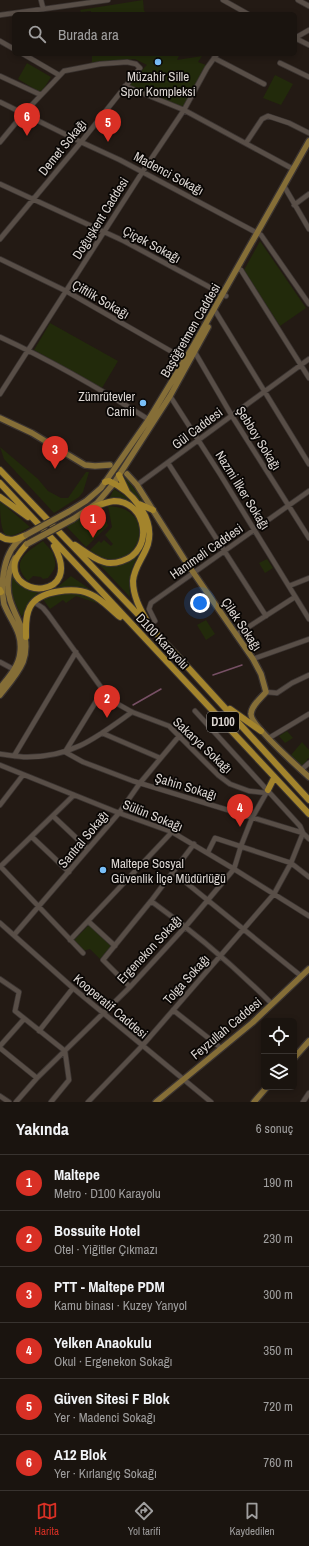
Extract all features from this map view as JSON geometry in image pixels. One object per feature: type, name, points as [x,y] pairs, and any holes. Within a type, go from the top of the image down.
[{"type":"highway","name":"D100 Karayolu","points":[[0,470],[216,697],[308,798]]},
{"type":"highway","points":[[119,475],[128,494]]},
{"type":"highway","points":[[105,482],[109,481],[114,483],[128,494],[146,516],[149,527],[149,535],[147,546],[134,575],[134,591],[139,608],[150,628]]},
{"type":"highway","name":"D100 Karayolu","points":[[0,483],[309,814]]},
{"type":"highway","points":[[0,497],[39,525]]},
{"type":"highway","points":[[67,540],[97,559],[108,563],[126,560],[137,552],[143,539],[143,529],[140,518],[132,509],[127,505],[113,501],[87,510]]},
{"type":"highway","points":[[137,504],[153,510]]},
{"type":"highway","points":[[0,536],[7,540],[12,540],[26,535]]},
{"type":"highway","points":[[27,544],[18,554],[15,562],[18,578],[32,588],[42,589],[57,581],[62,569],[60,557],[50,537]]},
{"type":"highway","points":[[26,637],[27,614],[34,602],[45,595],[57,592],[86,592],[98,599],[137,629]]},
{"type":"highway","points":[[216,697],[261,731]]},
{"type":"highway","points":[[267,791],[274,778]]},
{"type":"main road","name":"Başöğretmen Caddesi","points":[[285,187],[293,169],[309,141]]},
{"type":"main road","name":"Başöğretmen Caddesi","points":[[27,544],[87,510],[100,500],[114,483],[194,350],[309,147]]},
{"type":"main road","name":"Başöğretmen Caddesi","points":[[0,688],[13,669],[20,655],[20,637],[5,608],[0,591],[1,575],[5,560],[15,544],[26,535],[68,512],[93,495],[105,482],[170,396],[187,361]]},
{"type":"main road","points":[[0,418],[32,433],[85,465],[110,466]]},
{"type":"main road","name":"Çilek Sokağı","points":[[126,474],[137,485],[194,574],[253,659],[263,679],[266,692]]},
{"type":"main road","points":[[0,695],[23,663],[26,650],[26,637],[9,599],[8,582],[13,561],[22,548],[27,544]]},
{"type":"main road","points":[[266,692],[251,712],[252,719],[261,731],[309,777]]},
{"type":"main road","name":"Feyzullah Caddesi","points":[[156,1102],[182,1079],[252,1023],[309,969]]},
{"type":"main road","points":[[297,1055],[309,1041]]},
{"type":"main road","points":[[254,1102],[264,1090]]},
{"type":"street","points":[[41,0],[43,8]]},
{"type":"street","points":[[72,0],[77,4]]},
{"type":"street","points":[[18,12],[108,0]]},
{"type":"street","points":[[223,0],[244,12]]},
{"type":"street","points":[[298,0],[309,6]]},
{"type":"street","points":[[0,15],[12,13]]},
{"type":"street","points":[[297,37],[309,30]]},
{"type":"street","points":[[297,39],[309,46]]},
{"type":"street","points":[[0,41],[12,48]]},
{"type":"street","points":[[0,142],[59,75],[26,56]]},
{"type":"street","points":[[216,56],[264,84]]},
{"type":"street","name":"Doğuşkent Caddesi","points":[[0,394],[143,171],[184,110],[207,68],[216,56]]},
{"type":"street","name":"Demet Sokağı","points":[[0,239],[140,68],[136,64],[120,62],[64,71],[59,75]]},
{"type":"street","points":[[280,63],[309,77]]},
{"type":"street","points":[[0,76],[41,95]]},
{"type":"street","points":[[125,86],[184,110],[293,169]]},
{"type":"street","name":"Madenci Sokağı","points":[[0,102],[80,142],[143,171],[259,234]]},
{"type":"street","points":[[246,143],[262,119],[268,116],[289,123],[309,133]]},
{"type":"street","name":"Çiçek Sokağı","points":[[0,184],[105,232],[225,295]]},
{"type":"street","points":[[285,187],[309,229]]},
{"type":"street","points":[[294,205],[309,194]]},
{"type":"street","points":[[259,234],[309,304]]},
{"type":"street","name":"Çiftlik Sokağı","points":[[0,259],[66,291],[187,361]]},
{"type":"street","points":[[239,269],[309,378]]},
{"type":"street","points":[[215,311],[309,464]]},
{"type":"street","points":[[0,337],[28,350],[114,398],[151,421]]},
{"type":"street","name":"Şebboy Sokağı","points":[[194,350],[232,416],[309,538]]},
{"type":"street","name":"Gül Caddesi","points":[[137,485],[309,359]]},
{"type":"street","name":"Nazmi İlker Sokağı","points":[[170,396],[255,530],[309,619]]},
{"type":"street","points":[[168,463],[266,616]]},
{"type":"street","name":"Hanımeli Caddesi","points":[[155,621],[149,610],[150,605],[309,491]]},
{"type":"street","points":[[289,586],[309,578]]},
{"type":"street","points":[[236,635],[295,597]]},
{"type":"street","name":"Sakarya Sokağı","points":[[34,602],[43,608],[48,614],[103,690],[116,703],[132,712],[165,724],[180,735],[218,775],[230,784],[249,791],[267,791]]},
{"type":"street","points":[[253,659],[309,640]]},
{"type":"street","points":[[14,756],[76,652]]},
{"type":"street","points":[[0,662],[13,669]]},
{"type":"street","points":[[266,692],[280,692],[292,683],[309,675]]},
{"type":"street","points":[[65,752],[103,690]]},
{"type":"street","points":[[195,711],[300,826],[304,834],[309,839]]},
{"type":"street","points":[[0,765],[1,754],[28,757],[65,752],[80,747],[132,712]]},
{"type":"street","points":[[269,738],[309,714]]},
{"type":"street","points":[[102,733],[160,758]]},
{"type":"street","name":"Santral Sokağı","points":[[14,935],[39,908],[119,813],[140,783],[180,735]]},
{"type":"street","name":"Şahin Sokağı","points":[[65,752],[83,762],[140,783],[304,834]]},
{"type":"street","points":[[301,770],[309,763]]},
{"type":"street","name":"Sülün Sokağı","points":[[0,765],[119,813],[172,832],[208,852],[309,916]]},
{"type":"street","points":[[0,805],[23,775]]},
{"type":"street","name":"Ergenekon Sokağı","points":[[16,1102],[37,1078],[130,987],[186,926],[234,869],[252,818],[267,791]]},
{"type":"street","points":[[74,795],[32,837],[0,866],[82,953]]},
{"type":"street","points":[[53,816],[88,849]]},
{"type":"street","points":[[70,940],[89,922],[172,832]]},
{"type":"street","points":[[291,863],[304,834]]},
{"type":"street","points":[[32,837],[69,872]]},
{"type":"street","points":[[208,852],[215,838],[291,863],[309,877]]},
{"type":"street","points":[[130,987],[103,960],[151,901],[194,844]]},
{"type":"street","name":"Tolga Sokağı","points":[[88,1102],[142,1046],[244,930],[274,894],[291,863]]},
{"type":"street","points":[[173,872],[301,976]]},
{"type":"street","points":[[151,901],[186,926],[221,956],[272,1004]]},
{"type":"street","points":[[89,922],[115,946]]},
{"type":"street","name":"Kooperatif Caddesi","points":[[0,923],[73,988],[211,1102]]},
{"type":"street","points":[[0,979],[19,992],[15,1012],[65,1051],[69,1080],[51,1102]]},
{"type":"street","points":[[39,1031],[73,988]]},
{"type":"street","points":[[173,1010],[221,1048]]},
{"type":"street","points":[[24,1019],[0,1047],[37,1078]]},
{"type":"street","points":[[303,1102],[309,1093]]},
{"type":"street","points":[[2,1096],[9,1102]]},
{"type":"green space","points":[[143,0],[144,11],[146,12],[81,12],[80,10]]},
{"type":"green space","points":[[92,56],[179,56],[177,60],[202,56],[198,62],[206,65],[184,110],[126,86],[147,65],[135,59],[92,63]]},
{"type":"green space","points":[[27,63],[51,77],[41,93],[18,79]]},
{"type":"green space","points":[[275,75],[293,84],[281,105],[263,98]]},
{"type":"green space","points":[[260,241],[306,308],[280,326],[244,270]]},
{"type":"green space","points":[[50,323],[118,361],[102,388],[34,350]]},
{"type":"green space","points":[[0,447],[38,479],[48,491],[61,498],[68,498],[86,472],[89,472],[83,492],[79,497],[54,513],[4,459]]},
{"type":"green space","points":[[126,477],[144,503],[137,499],[129,490],[123,480]]},
{"type":"green space","points":[[114,489],[125,496],[135,507],[109,499]]},
{"type":"green space","points":[[0,501],[30,527],[14,535],[6,535],[1,522]]},
{"type":"green space","points":[[102,506],[108,526],[86,547],[66,526]]},
{"type":"green space","points":[[108,506],[126,510],[136,519],[139,530],[137,542],[130,552],[120,559],[106,559],[90,550],[99,541],[101,543],[104,540],[111,546],[113,544],[105,535],[112,527]]},
{"type":"green space","points":[[43,541],[54,554],[55,568],[48,578],[43,579],[41,577],[33,576],[28,581],[20,568],[20,563],[26,553]]},
{"type":"green space","points":[[138,556],[130,576],[130,597],[99,564],[119,564]]},
{"type":"green space","points":[[267,559],[273,568],[265,573],[259,563]]},
{"type":"green space","points":[[14,568],[15,575],[37,591],[44,591],[36,594],[36,596],[26,607],[22,617],[14,599],[11,587]]},
{"type":"green space","points":[[71,576],[91,590],[79,588],[54,590]]},
{"type":"green space","points":[[69,592],[89,595],[98,601],[97,603],[76,596],[66,603],[63,600],[50,609],[43,599]]},
{"type":"green space","points":[[206,620],[215,634],[206,640],[197,625]]},
{"type":"green space","points":[[287,731],[293,738],[285,743],[279,736]]},
{"type":"green space","points":[[302,742],[309,750],[309,758],[307,759],[308,761],[301,766],[291,755]]},
{"type":"green space","points":[[89,925],[111,946],[100,959],[90,949],[83,952],[73,941]]},
{"type":"waterway","points":[[213,675],[242,665]]},
{"type":"waterway","points":[[133,705],[161,689]]},
{"type":"place","name":"Müzahir Sille Spor Kompleksi","points":[[158,62]]},
{"type":"place","name":"A12 Blok","points":[[27,136]]},
{"type":"place","name":"Güven Sitesi F Blok","points":[[108,142]]},
{"type":"place","name":"Zümrütevler Camii","points":[[143,403]]},
{"type":"place","name":"PTT - Maltepe PDM","points":[[55,469]]},
{"type":"place","name":"Maltepe","points":[[93,538]]},
{"type":"place","name":"Bossuite Hotel","points":[[107,718]]},
{"type":"place","name":"Yelken Anaokulu","points":[[240,827]]},
{"type":"place","name":"Maltepe Sosyal Güvenlik İlçe Müdürlüğü","points":[[103,870]]}]
